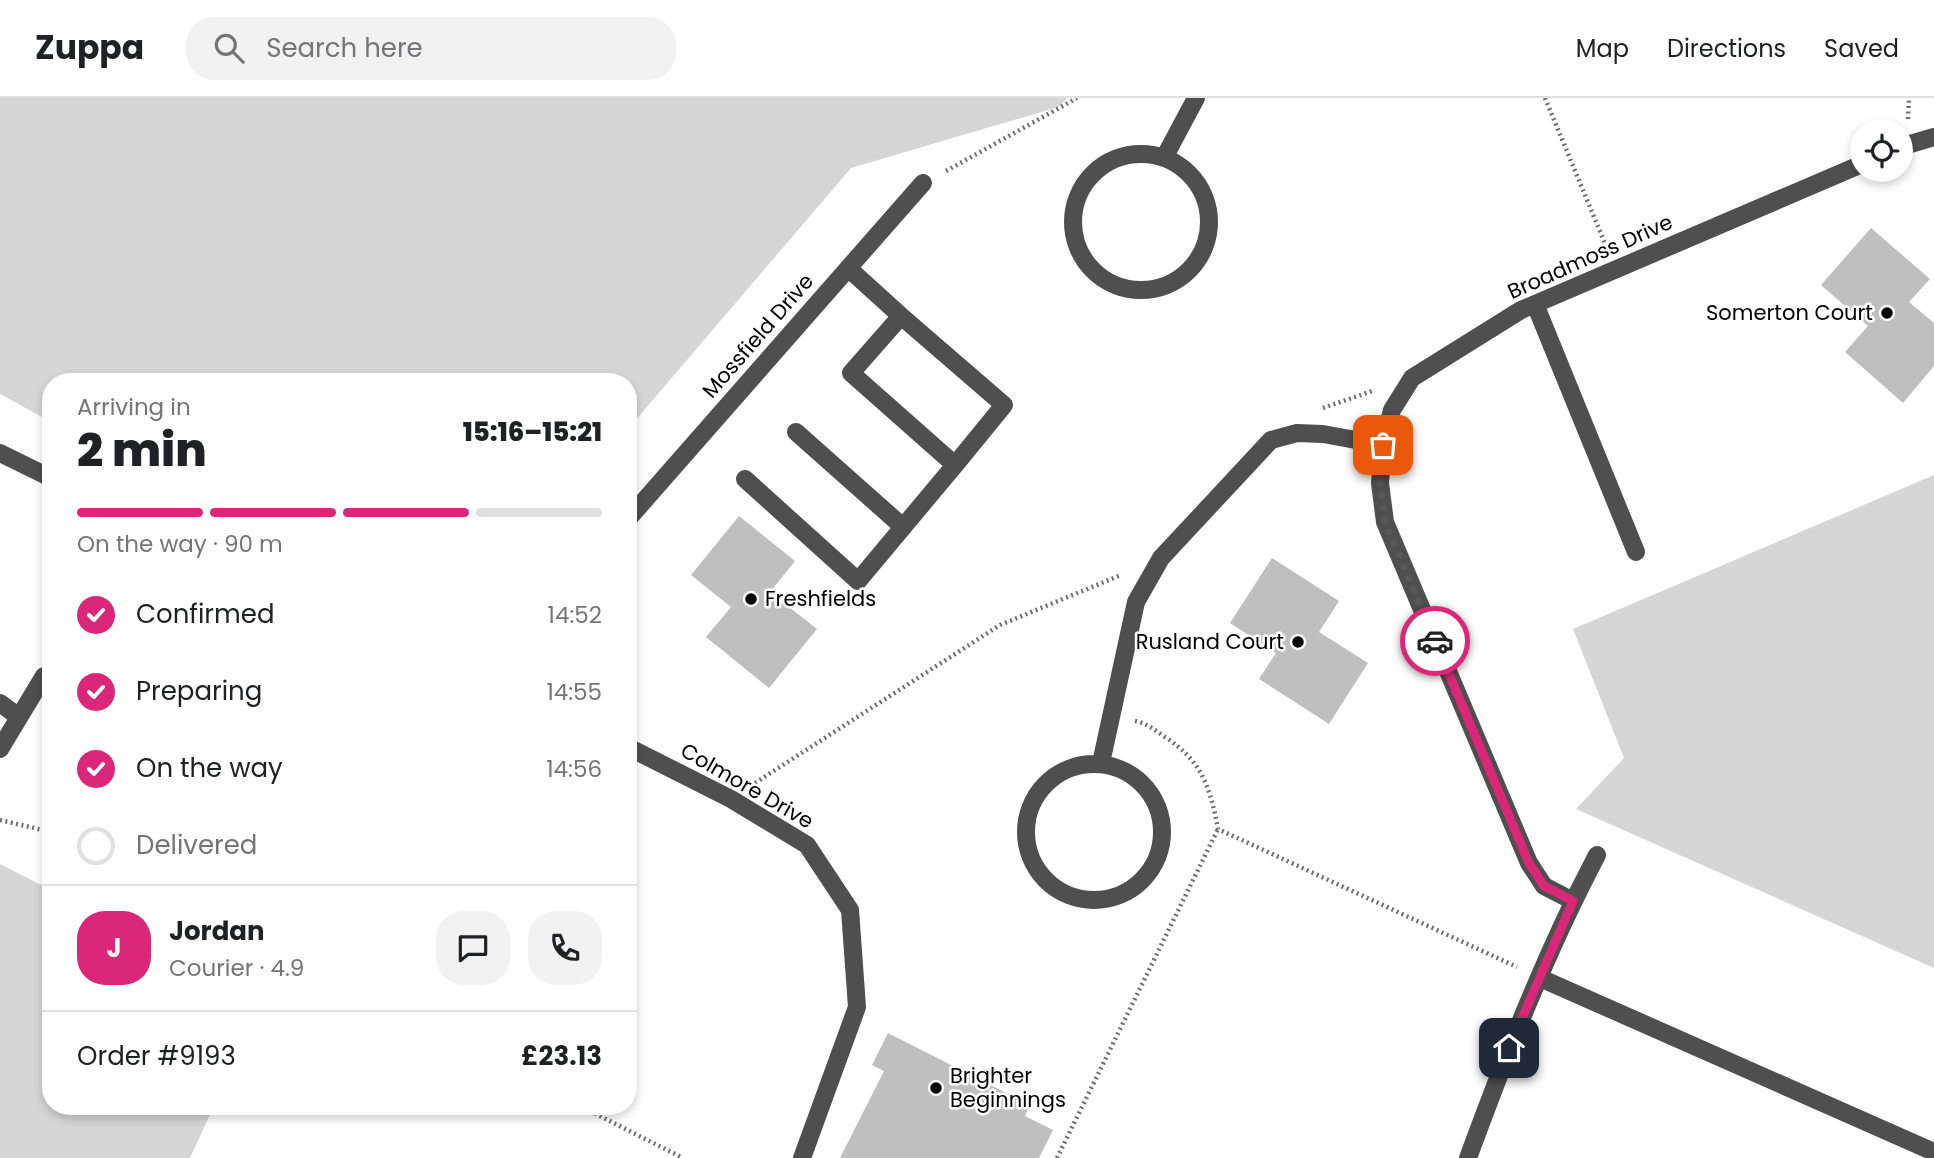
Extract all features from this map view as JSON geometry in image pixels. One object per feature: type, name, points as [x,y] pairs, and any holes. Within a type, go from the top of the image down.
[{"type":"street","points":[[1164,158],[1194,100]]},
{"type":"street","points":[[1913,143],[1934,137]]},
{"type":"street","points":[[1143,154],[1164,158],[1184,170],[1199,187],[1208,209],[1209,232],[1201,254],[1187,272],[1168,285],[1146,290],[1122,288],[1102,279],[1086,263],[1076,244],[1073,223],[1076,201],[1086,181],[1102,166],[1121,157],[1143,154]]},
{"type":"street","name":"Broadmoss Drive","points":[[1573,901],[1544,886],[1529,863],[1385,522],[1380,482],[1383,445],[1392,410],[1412,377],[1510,317],[1850,169]]},
{"type":"street","name":"Mossfield Drive","points":[[637,509],[923,183]]},
{"type":"street","points":[[745,479],[858,581],[1004,405],[848,268]]},
{"type":"street","points":[[1535,304],[1636,552]]},
{"type":"street","points":[[901,316],[851,373],[955,465]]},
{"type":"street","points":[[796,432],[903,527]]},
{"type":"street","points":[[1101,764],[1136,602],[1161,558],[1271,440],[1297,433],[1323,434],[1383,445]]},
{"type":"street","points":[[0,453],[42,474]]},
{"type":"street","points":[[0,749],[42,679]]},
{"type":"street","points":[[0,703],[19,717]]},
{"type":"street","name":"Colmore Drive","points":[[637,752],[731,799],[807,845],[850,910],[857,1007],[802,1158]]},
{"type":"street","points":[[1101,764],[1123,769],[1142,783],[1156,802],[1163,824],[1161,847],[1152,868],[1136,886],[1116,897],[1093,901],[1062,892],[1052,886],[1037,870],[1028,850],[1025,828],[1030,806],[1041,788],[1058,773],[1079,765],[1101,764]]},
{"type":"street","points":[[1468,1158],[1509,1048],[1573,901],[1597,855]]},
{"type":"street","points":[[1540,978],[1934,1152]]},
{"type":"path","points":[[923,183],[1077,98]]},
{"type":"path","points":[[1545,98],[1616,270]]},
{"type":"path","points":[[1317,410],[1412,377]]},
{"type":"path","points":[[731,799],[1000,625],[1161,558]]},
{"type":"path","points":[[1057,1158],[1218,829],[1211,795],[1192,758],[1143,723],[1114,712]]},
{"type":"path","points":[[0,820],[42,830]]},
{"type":"path","points":[[1218,829],[1540,978]]},
{"type":"path","points":[[598,1115],[683,1158]]},
{"type":"shaded area","points":[[0,98],[1068,98],[1058,107],[851,168],[637,418],[637,373],[42,373],[42,417],[0,394]]},
{"type":"shaded area","points":[[1934,475],[1934,968],[1576,809],[1624,758],[1573,629]]},
{"type":"shaded area","points":[[0,864],[42,885],[42,1115],[210,1115],[190,1158],[0,1158]]},
{"type":"building","name":"Somerton Court","points":[[1871,228],[1930,279],[1909,302],[1934,323],[1934,366],[1903,403],[1845,352],[1868,326],[1821,285]]},
{"type":"building","name":"Freshfields","points":[[739,516],[795,561],[770,592],[817,629],[769,688],[706,637],[731,607],[691,575]]},
{"type":"building","name":"Rusland Court","points":[[1272,558],[1339,601],[1319,632],[1368,663],[1329,724],[1259,679],[1276,653],[1230,623]]},
{"type":"building","name":"Brighter Beginnings","points":[[888,1033],[1030,1105],[1025,1116],[1053,1130],[1039,1158],[840,1158],[884,1071],[872,1065]]},
{"type":"way so far","points":[[1383,445],[1380,482],[1385,522],[1435,641]]},
{"type":"place","name":"Somerton Court","points":[[1887,313]]},
{"type":"place","name":"Freshfields","points":[[751,599]]},
{"type":"place","name":"Rusland Court","points":[[1298,642]]},
{"type":"place","name":"Brighter Beginnings","points":[[936,1088]]},
{"type":"route","points":[[1435,641],[1529,863],[1544,886],[1573,901],[1509,1048]]}]
